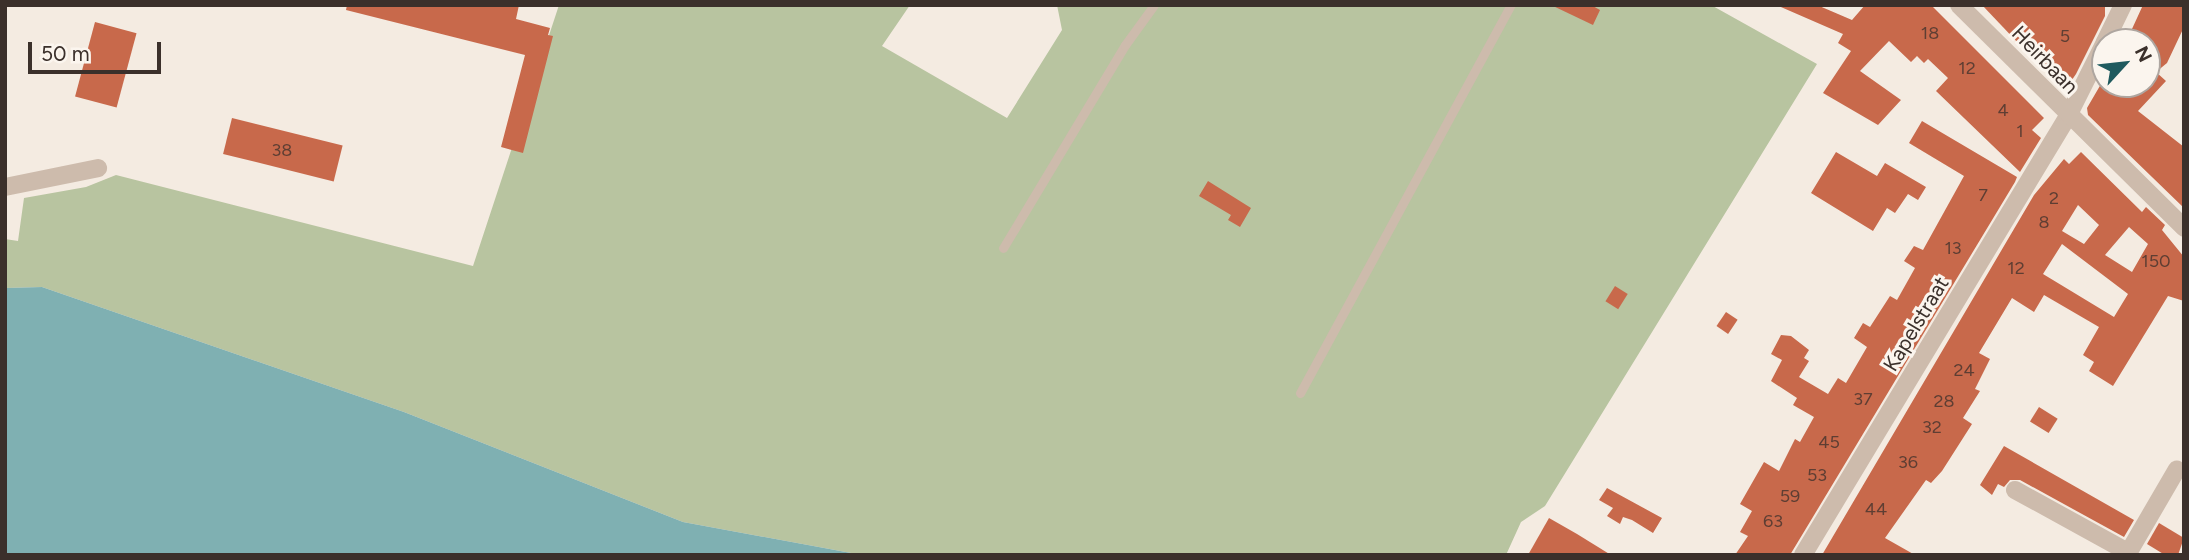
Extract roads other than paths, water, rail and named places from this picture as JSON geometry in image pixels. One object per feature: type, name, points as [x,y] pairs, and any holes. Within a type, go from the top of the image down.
[{"type":"street","name":"Heirbaan","points":[[1959,5],[2068,116],[2181,221]]},
{"type":"street","name":"Kapelstraat","points":[[2112,28],[2123,5]]},
{"type":"street","name":"Kapelstraat","points":[[1803,555],[2068,116],[2091,70]]},
{"type":"street","points":[[5,187],[98,168]]},
{"type":"street","points":[[2015,490],[2127,554],[2177,469]]},
{"type":"lane","points":[[1003,248],[1125,45],[1154,5]]},
{"type":"lane","points":[[1300,393],[1511,5]]},
{"type":"water","points":[[42,287],[404,412],[683,522],[862,555],[5,555],[5,288]]}]
